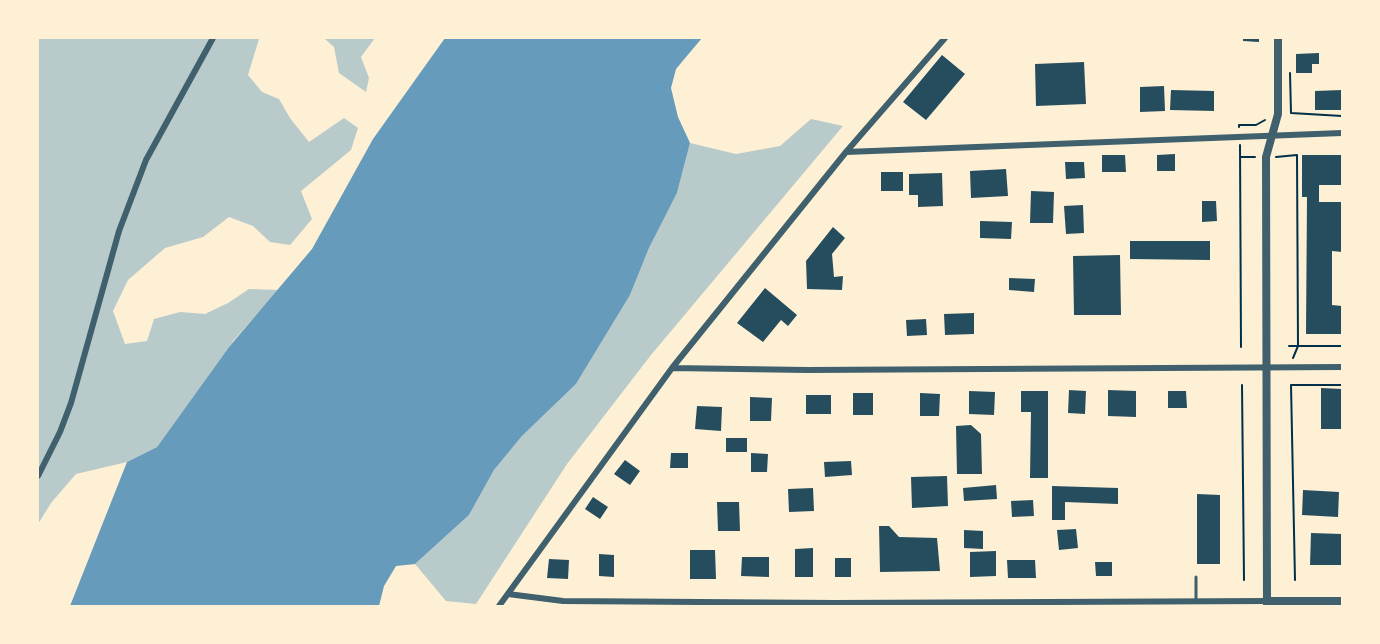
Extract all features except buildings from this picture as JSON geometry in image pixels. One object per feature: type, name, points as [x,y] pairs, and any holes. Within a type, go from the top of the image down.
[{"type":"street","points":[[38,477],[60,432],[70,403],[119,231],[146,160],[213,38]]},
{"type":"street","points":[[499,606],[672,368],[846,152],[945,38]]},
{"type":"street","points":[[1267,604],[1266,157],[1278,114],[1278,38]]},
{"type":"street","points":[[846,152],[1342,133]]},
{"type":"street","points":[[672,368],[807,370],[1342,367]]},
{"type":"street","points":[[508,594],[563,600],[800,603],[1196,600],[1267,604],[1342,601]]},
{"type":"lane","points":[[1196,577],[1196,600]]},
{"type":"path","points":[[1291,113],[1342,116]]},
{"type":"path","points":[[1241,347],[1239,125],[1262,123],[1269,114]]},
{"type":"path","points":[[1292,360],[1298,346],[1297,155]]},
{"type":"path","points":[[1289,346],[1342,346]]},
{"type":"path","points":[[1242,385],[1244,580]]},
{"type":"path","points":[[1295,580],[1291,385],[1342,385]]},
{"type":"shaded area","points":[[38,38],[262,38],[259,39],[248,75],[262,92],[279,99],[290,118],[309,142],[344,118],[358,128],[351,150],[301,191],[312,219],[290,245],[270,242],[253,226],[229,217],[203,237],[165,248],[128,280],[113,311],[125,344],[147,341],[154,319],[180,312],[205,314],[249,289],[278,290],[234,340],[157,447],[127,462],[76,474],[51,503],[38,524]]},
{"type":"shaded area","points":[[324,38],[375,38],[361,57],[369,78],[366,92],[339,73],[334,47]]},
{"type":"shaded area","points":[[811,119],[843,126],[651,355],[567,464],[476,604],[446,601],[415,564],[469,515],[494,470],[522,436],[576,384],[630,295],[649,248],[677,193],[690,143],[736,154],[780,146]]},
{"type":"water","points":[[445,38],[702,38],[676,69],[671,88],[678,117],[690,143],[677,193],[649,248],[630,295],[576,384],[522,436],[494,470],[469,515],[415,564],[396,566],[384,586],[379,606],[70,606],[127,462],[157,447],[229,347],[312,249],[373,139]]}]
